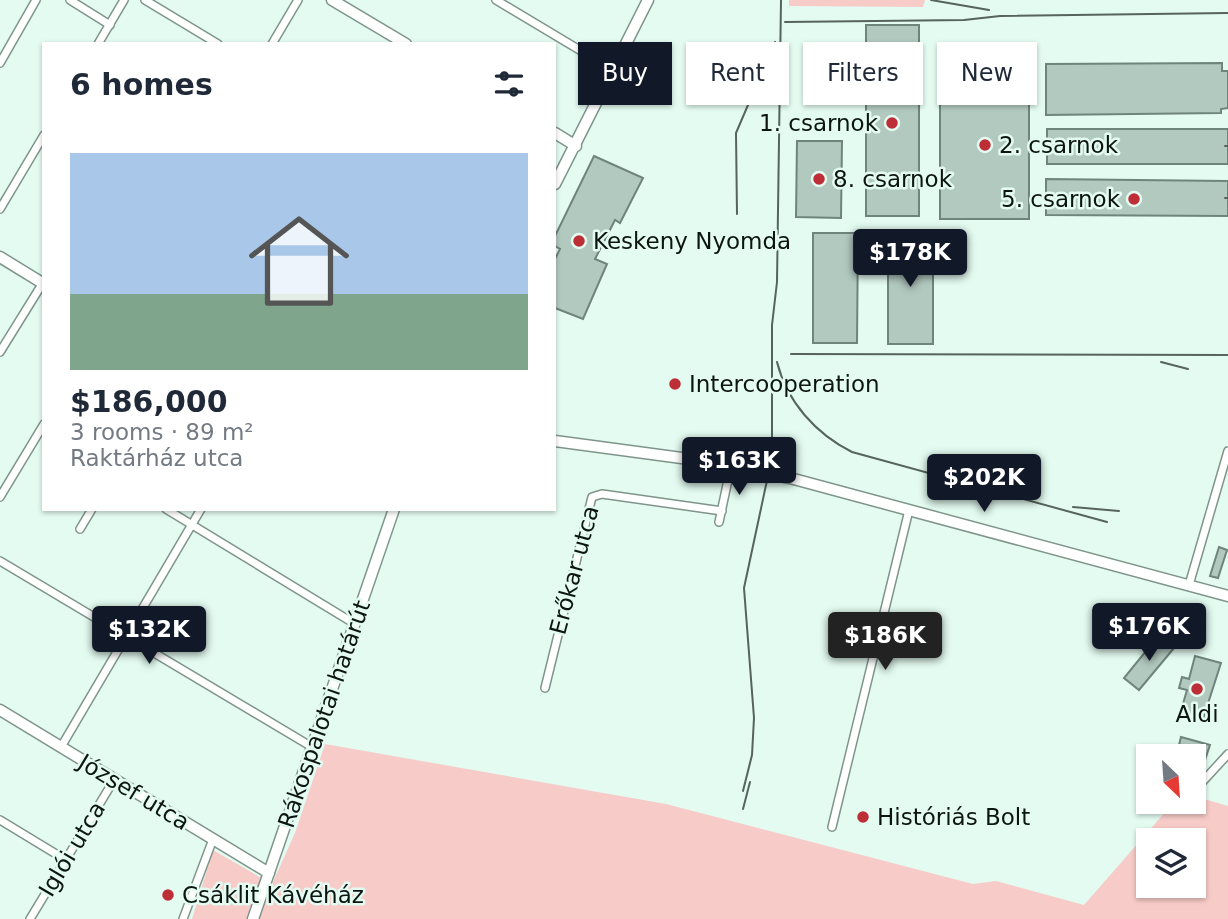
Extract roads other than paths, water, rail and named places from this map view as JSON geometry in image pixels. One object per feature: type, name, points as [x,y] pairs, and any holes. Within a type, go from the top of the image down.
[{"type":"street","points":[[0,63],[36,0]]},
{"type":"street","points":[[70,0],[110,24]]},
{"type":"street","points":[[99,42],[124,0]]},
{"type":"street","points":[[145,0],[215,42]]},
{"type":"street","points":[[273,42],[298,0]]},
{"type":"street","points":[[332,0],[403,42]]},
{"type":"street","points":[[496,0],[578,49]]},
{"type":"street","points":[[627,42],[648,0]]},
{"type":"street","points":[[556,182],[596,105]]},
{"type":"street","points":[[556,134],[576,146]]},
{"type":"street","points":[[0,209],[42,138]]},
{"type":"street","points":[[0,257],[42,281]]},
{"type":"street","points":[[0,352],[42,284]]},
{"type":"street","points":[[0,497],[3,487],[41,433]]},
{"type":"street","points":[[556,441],[731,466],[909,510],[1228,596]]},
{"type":"street","points":[[1189,585],[1228,451]]},
{"type":"street","points":[[719,522],[731,466]]},
{"type":"street","name":"Erőkar utca","points":[[545,688],[592,497],[602,494],[722,511]]},
{"type":"street","points":[[832,827],[909,510]]},
{"type":"street","points":[[80,529],[91,511]]},
{"type":"street","points":[[169,511],[355,624]]},
{"type":"street","points":[[61,747],[200,511]]},
{"type":"street","name":"Rákospalotai határút","points":[[253,919],[393,511]]},
{"type":"street","points":[[0,561],[312,747]]},
{"type":"street","name":"József utca","points":[[0,710],[269,873]]},
{"type":"street","points":[[1206,778],[1228,754]]},
{"type":"street","name":"Iglói utca","points":[[30,919],[114,780]]},
{"type":"street","points":[[0,820],[66,860]]},
{"type":"street","points":[[183,919],[213,839]]},
{"type":"railway","points":[[743,791],[752,755],[754,718],[744,588],[772,457],[772,325],[777,282],[781,0]]},
{"type":"railway","points":[[931,0],[989,10]]},
{"type":"railway","points":[[785,22],[1228,13]]},
{"type":"railway","points":[[737,214],[736,133],[748,105]]},
{"type":"railway","points":[[791,354],[1228,355]]},
{"type":"railway","points":[[777,362],[788,390],[805,415],[827,436],[852,452],[1107,522]]},
{"type":"railway","points":[[1161,362],[1188,369]]},
{"type":"railway","points":[[1073,507],[1119,511]]},
{"type":"railway","points":[[743,809],[750,782]]},
{"type":"place","name":"1. csarnok","points":[[892,123]]},
{"type":"place","name":"2. csarnok","points":[[985,145]]},
{"type":"place","name":"8. csarnok","points":[[819,179]]},
{"type":"place","name":"5. csarnok","points":[[1134,199]]},
{"type":"place","name":"Keskeny Nyomda","points":[[579,241]]},
{"type":"place","name":"Intercooperation","points":[[675,384]]},
{"type":"place","name":"Aldi","points":[[1197,689]]},
{"type":"place","name":"Históriás Bolt","points":[[863,817]]},
{"type":"place","name":"Csáklit Kávéház","points":[[168,895]]}]
